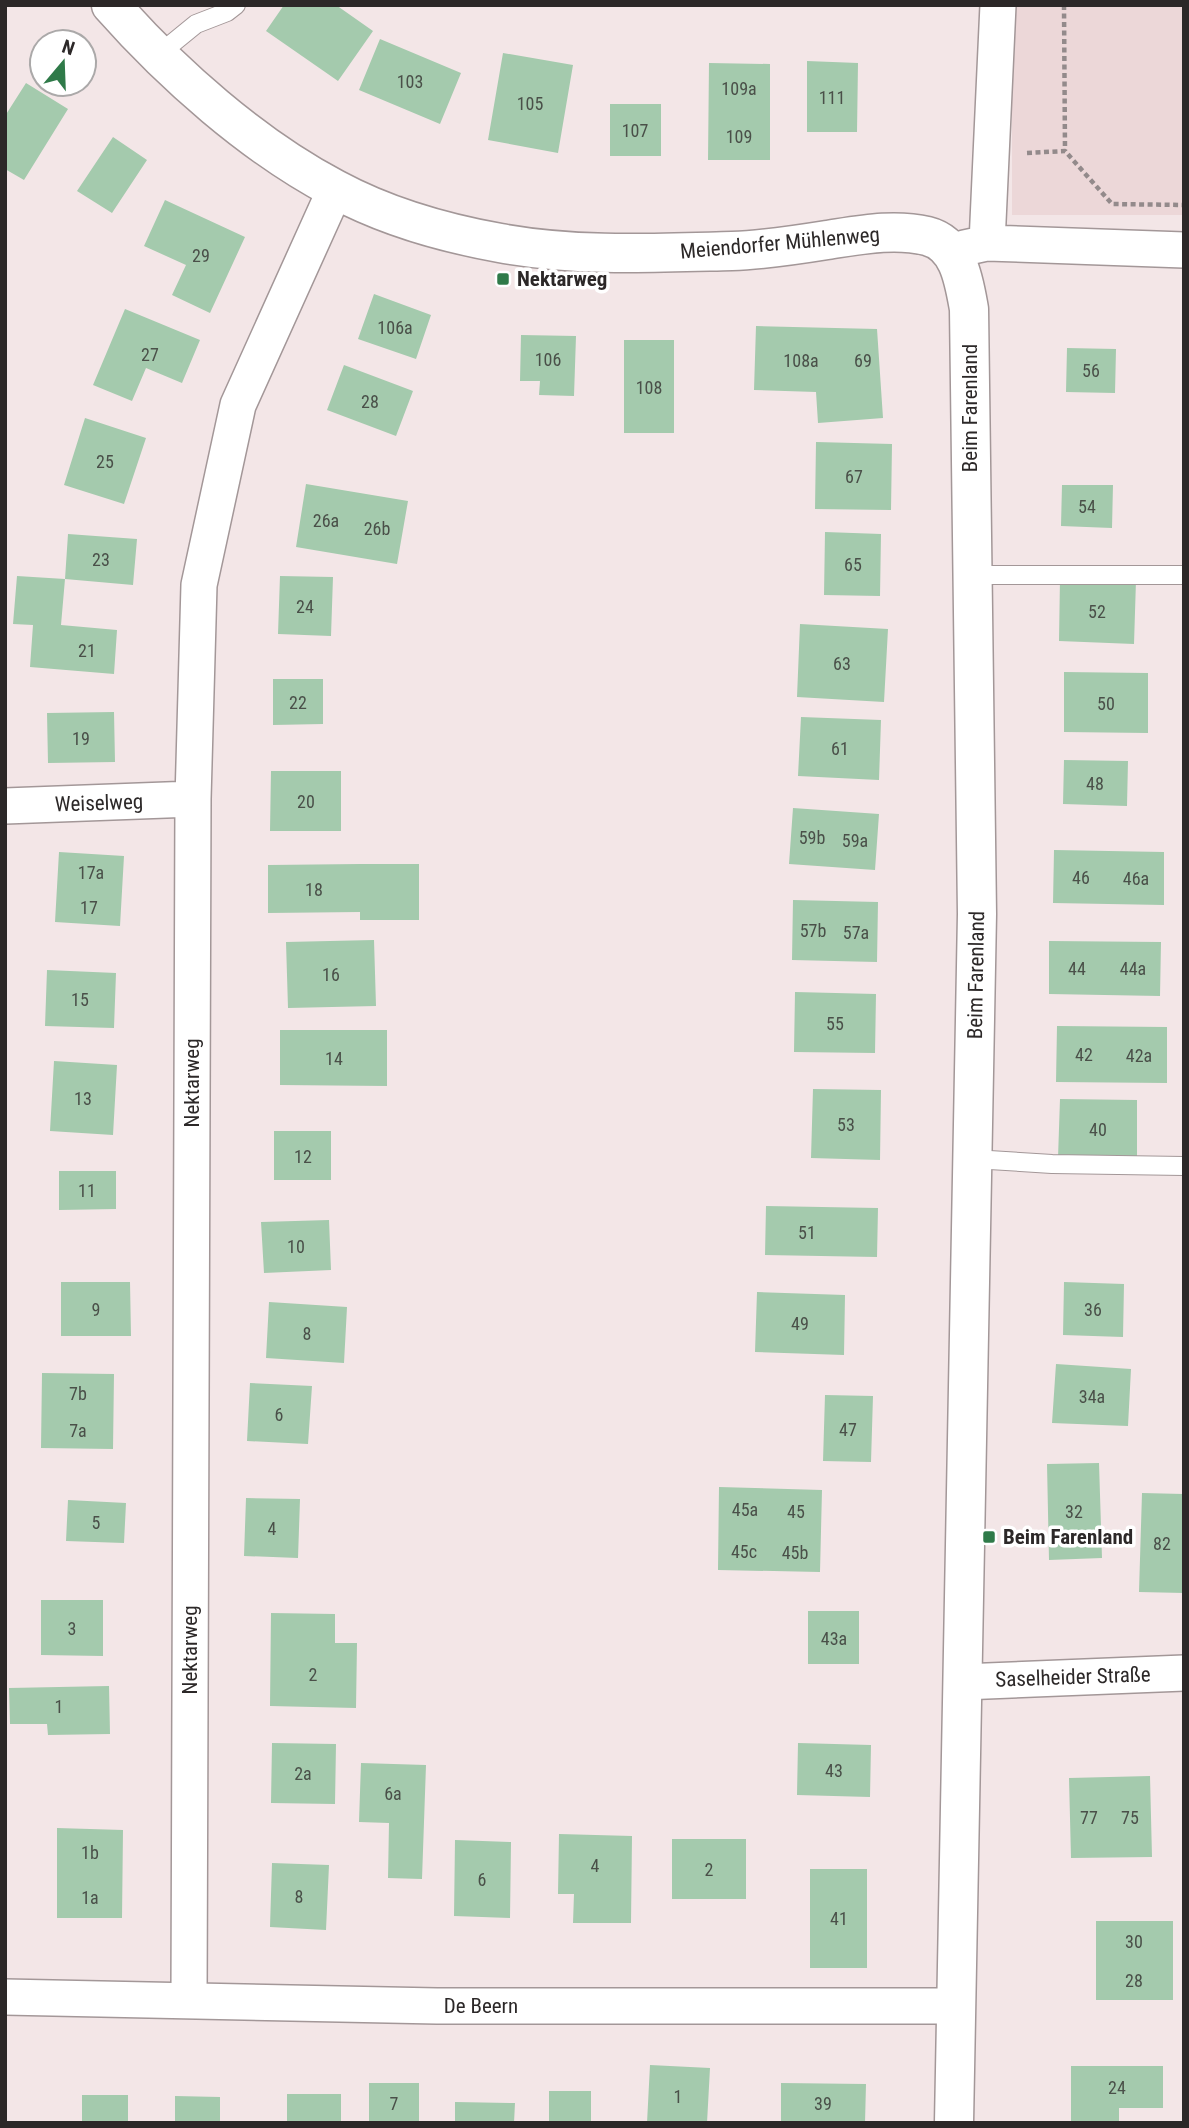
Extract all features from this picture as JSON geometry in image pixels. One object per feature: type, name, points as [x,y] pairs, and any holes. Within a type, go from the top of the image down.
[{"type":"street","name":"Meiendorfer Mühlenweg","points":[[111,5],[158,55],[201,94],[271,149],[335,190],[393,214],[501,244],[636,254],[739,250],[862,235],[908,233],[969,247],[1184,250]]},
{"type":"street","points":[[969,247],[991,154],[998,5]]},
{"type":"street","name":"Nektarweg","points":[[189,2001],[193,799],[199,585],[238,405],[335,190]]},
{"type":"street","name":"Beim Farenland","points":[[954,2123],[977,914],[969,309],[959,264],[969,247]]},
{"type":"street","name":"Weiselweg","points":[[5,806],[193,799]]},
{"type":"street","name":"Saselheider Straße","points":[[962,1682],[1184,1673]]},
{"type":"street","name":"De Beern","points":[[5,1997],[437,2006],[956,2006]]},
{"type":"lane","points":[[158,55],[196,24],[227,12],[236,5]]},
{"type":"lane","points":[[972,575],[1184,575]]},
{"type":"lane","points":[[973,1159],[1052,1164],[1184,1166]]},
{"type":"path","points":[[1064,5],[1065,151],[1112,204],[1184,205]]},
{"type":"path","points":[[991,154],[1065,151]]},
{"type":"shaded area","points":[[1012,5],[1184,5],[1184,215],[1012,215]]},
{"type":"building","points":[[284,5],[336,5],[373,31],[338,81],[266,31]]},
{"type":"building","points":[[380,39],[461,73],[440,124],[359,90]]},
{"type":"building","points":[[503,53],[573,65],[558,153],[488,140]]},
{"type":"building","points":[[807,61],[858,63],[857,132],[807,132]]},
{"type":"building","points":[[709,63],[770,64],[770,160],[708,160]]},
{"type":"building","points":[[26,83],[28,98],[50,98],[68,109],[24,180],[5,169],[5,116]]},
{"type":"building","points":[[610,104],[661,104],[661,156],[610,156]]},
{"type":"building","points":[[113,137],[147,160],[112,213],[77,191]]},
{"type":"building","points":[[165,200],[245,237],[210,313],[172,295],[186,265],[144,246]]},
{"type":"building","points":[[374,294],[431,315],[416,359],[358,339]]},
{"type":"building","points":[[125,309],[200,340],[182,383],[146,368],[132,401],[93,385]]},
{"type":"building","points":[[756,326],[877,329],[883,418],[818,423],[816,392],[754,390]]},
{"type":"building","points":[[521,335],[576,336],[574,396],[539,395],[540,381],[520,381]]},
{"type":"building","points":[[624,340],[674,340],[674,433],[624,433]]},
{"type":"building","points":[[1067,348],[1116,349],[1115,393],[1066,392]]},
{"type":"building","points":[[344,365],[413,391],[396,436],[327,410]]},
{"type":"building","points":[[85,418],[146,438],[124,504],[64,485]]},
{"type":"building","points":[[816,442],[892,444],[891,510],[815,509]]},
{"type":"building","points":[[306,484],[408,501],[397,564],[296,547]]},
{"type":"building","points":[[1062,485],[1113,485],[1112,528],[1061,526]]},
{"type":"building","points":[[825,532],[881,534],[880,596],[824,595]]},
{"type":"building","points":[[68,534],[137,539],[133,585],[65,579]]},
{"type":"building","points":[[17,576],[65,579],[61,625],[117,630],[114,674],[30,667],[33,625],[13,624]]},
{"type":"building","points":[[280,576],[333,577],[331,636],[278,634]]},
{"type":"building","points":[[1060,578],[1136,580],[1134,644],[1059,641]]},
{"type":"building","points":[[800,624],[888,629],[884,702],[797,697]]},
{"type":"building","points":[[1064,672],[1148,673],[1148,733],[1064,732]]},
{"type":"building","points":[[273,679],[323,679],[323,724],[273,725]]},
{"type":"building","points":[[114,712],[115,762],[48,763],[47,713]]},
{"type":"building","points":[[801,717],[881,720],[879,780],[798,776]]},
{"type":"building","points":[[1064,760],[1128,761],[1127,806],[1063,804]]},
{"type":"building","points":[[271,771],[341,771],[341,831],[270,831]]},
{"type":"building","points":[[793,808],[879,814],[875,870],[789,864]]},
{"type":"building","points":[[1054,850],[1164,852],[1164,905],[1053,903]]},
{"type":"building","points":[[59,852],[124,856],[120,926],[55,922]]},
{"type":"building","points":[[419,864],[419,920],[360,920],[360,912],[268,913],[268,865]]},
{"type":"building","points":[[793,900],[878,902],[877,962],[792,960]]},
{"type":"building","points":[[374,940],[376,1006],[288,1008],[286,942]]},
{"type":"building","points":[[1049,941],[1161,942],[1160,996],[1049,994]]},
{"type":"building","points":[[47,970],[116,973],[114,1028],[45,1026]]},
{"type":"building","points":[[795,992],[876,994],[875,1053],[794,1052]]},
{"type":"building","points":[[1057,1026],[1167,1027],[1167,1083],[1056,1082]]},
{"type":"building","points":[[280,1030],[387,1030],[387,1086],[280,1085]]},
{"type":"building","points":[[54,1061],[117,1065],[113,1135],[50,1131]]},
{"type":"building","points":[[813,1089],[881,1090],[880,1160],[811,1158]]},
{"type":"building","points":[[1060,1099],[1137,1100],[1137,1159],[1058,1158]]},
{"type":"building","points":[[274,1131],[331,1131],[331,1180],[274,1180]]},
{"type":"building","points":[[59,1171],[116,1171],[116,1209],[59,1210]]},
{"type":"building","points":[[766,1206],[878,1208],[877,1257],[765,1255]]},
{"type":"building","points":[[329,1220],[331,1270],[264,1273],[261,1222]]},
{"type":"building","points":[[61,1282],[130,1282],[131,1336],[61,1336]]},
{"type":"building","points":[[1064,1282],[1124,1284],[1123,1337],[1063,1335]]},
{"type":"building","points":[[757,1292],[845,1295],[844,1355],[755,1352]]},
{"type":"building","points":[[269,1302],[347,1307],[344,1363],[266,1358]]},
{"type":"building","points":[[1056,1364],[1131,1369],[1128,1426],[1052,1423]]},
{"type":"building","points":[[42,1373],[114,1374],[113,1449],[41,1448]]},
{"type":"building","points":[[250,1383],[312,1386],[308,1444],[247,1441]]},
{"type":"building","points":[[825,1395],[873,1396],[871,1462],[823,1461]]},
{"type":"building","points":[[1099,1463],[1102,1558],[1049,1560],[1047,1464]]},
{"type":"building","points":[[719,1487],[822,1490],[820,1572],[718,1570]]},
{"type":"building","points":[[1142,1493],[1184,1494],[1184,1593],[1139,1592]]},
{"type":"building","points":[[246,1498],[300,1499],[298,1558],[244,1556]]},
{"type":"building","points":[[68,1500],[126,1503],[124,1543],[66,1541]]},
{"type":"building","points":[[41,1600],[103,1600],[103,1656],[41,1655]]},
{"type":"building","points":[[808,1611],[859,1611],[859,1664],[808,1664]]},
{"type":"building","points":[[271,1613],[335,1614],[335,1643],[357,1643],[356,1708],[270,1706]]},
{"type":"building","points":[[109,1686],[110,1734],[48,1735],[47,1724],[10,1724],[9,1688]]},
{"type":"building","points":[[272,1743],[336,1744],[335,1804],[271,1803]]},
{"type":"building","points":[[798,1743],[871,1745],[870,1797],[797,1795]]},
{"type":"building","points":[[361,1763],[426,1765],[422,1879],[388,1878],[389,1823],[359,1822]]},
{"type":"building","points":[[1150,1776],[1152,1857],[1071,1858],[1069,1778]]},
{"type":"building","points":[[57,1828],[123,1830],[122,1918],[57,1918]]},
{"type":"building","points":[[559,1834],[632,1836],[631,1923],[573,1923],[574,1894],[558,1894]]},
{"type":"building","points":[[672,1839],[746,1839],[746,1899],[672,1899]]},
{"type":"building","points":[[455,1840],[511,1842],[510,1918],[454,1916]]},
{"type":"building","points":[[272,1863],[329,1865],[326,1930],[270,1927]]},
{"type":"building","points":[[810,1869],[867,1869],[867,1968],[810,1968]]},
{"type":"building","points":[[1096,1921],[1173,1921],[1173,2000],[1096,2000]]},
{"type":"building","points":[[650,2065],[710,2068],[707,2123],[647,2123]]},
{"type":"building","points":[[1071,2066],[1163,2066],[1163,2108],[1119,2108],[1119,2123],[1071,2123]]},
{"type":"building","points":[[369,2083],[419,2083],[419,2123],[369,2123]]},
{"type":"building","points":[[781,2083],[866,2084],[865,2123],[781,2123]]},
{"type":"building","points":[[549,2091],[591,2091],[591,2123],[549,2123]]},
{"type":"building","points":[[287,2094],[341,2094],[341,2123],[287,2123]]},
{"type":"building","points":[[82,2095],[128,2095],[128,2123],[82,2123]]},
{"type":"building","points":[[175,2096],[220,2097],[220,2123],[175,2123]]},
{"type":"building","points":[[455,2102],[515,2103],[514,2123],[455,2123]]},
{"type":"place","name":"Nektarweg","points":[[503,279]]},
{"type":"place","name":"Beim Farenland","points":[[989,1537]]}]
